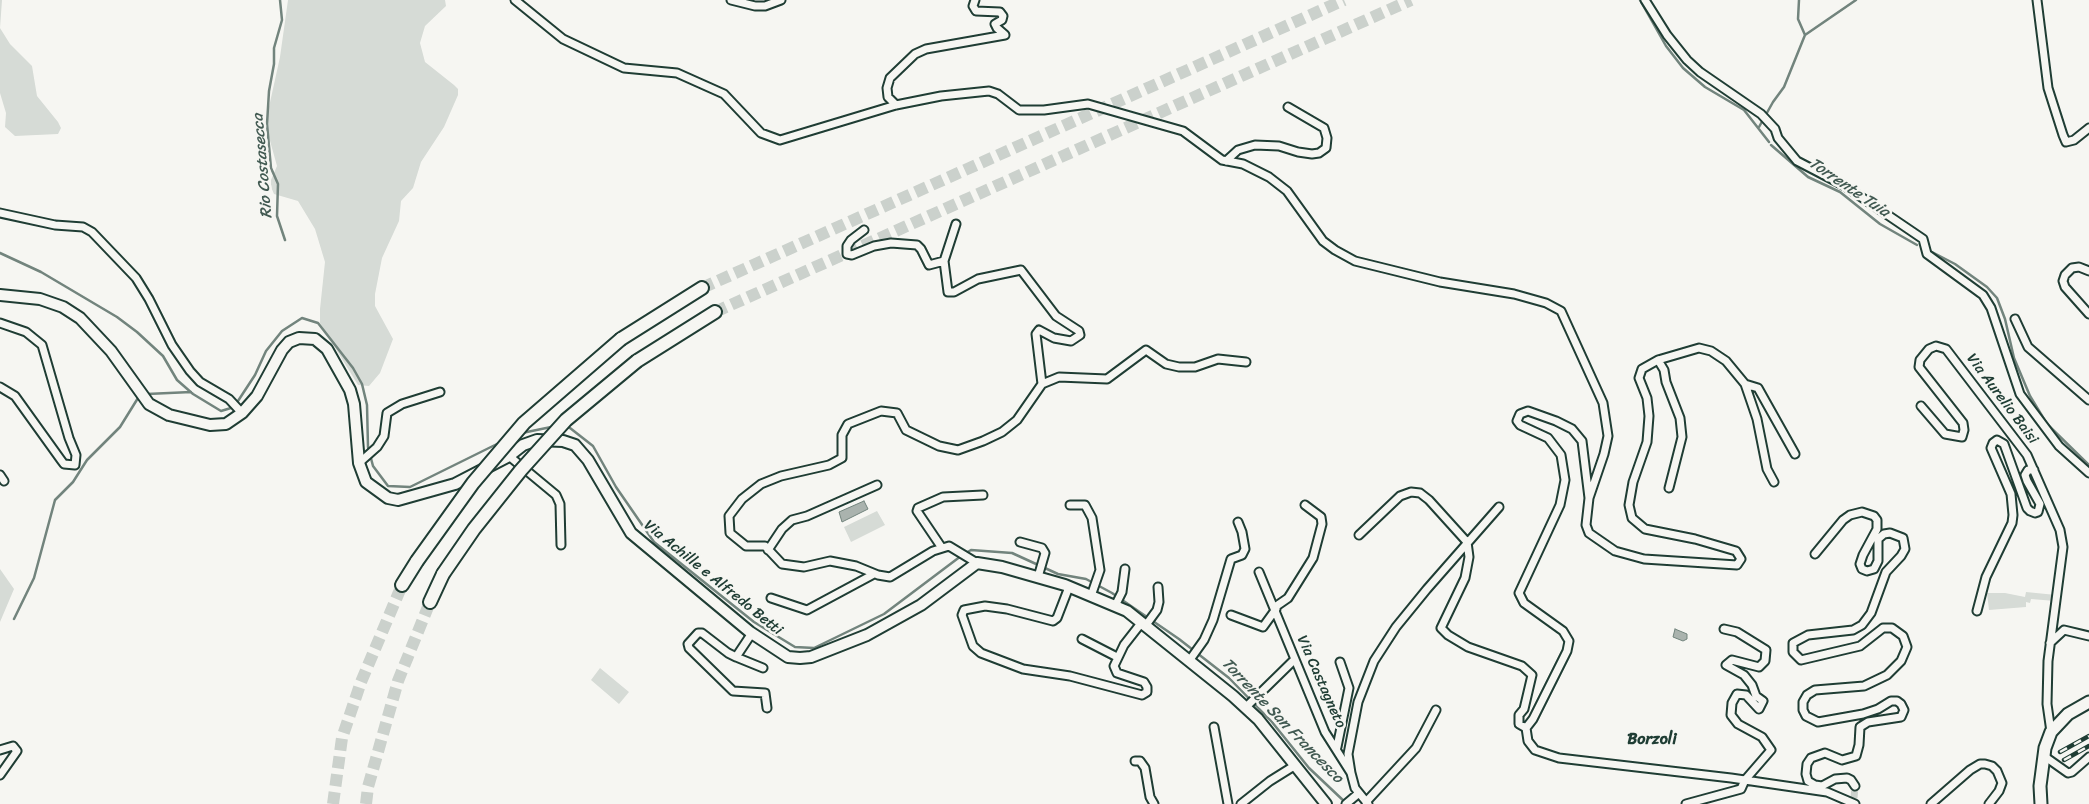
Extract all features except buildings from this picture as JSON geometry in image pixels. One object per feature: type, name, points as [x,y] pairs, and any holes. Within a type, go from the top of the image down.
[{"type":"highway","points":[[402,584],[473,483],[524,423],[621,340],[702,288]]},
{"type":"highway","points":[[430,602],[443,574],[520,470],[566,420],[637,361],[716,312]]},
{"type":"main road","points":[[2041,804],[2040,786],[2044,756],[2051,732],[2068,714],[2089,702]]},
{"type":"street","points":[[515,0],[563,39],[624,68],[683,75],[724,94],[761,133],[769,138],[780,140],[896,105],[941,96],[988,91],[998,94],[1019,110],[1088,104],[1183,131],[1226,161],[1256,169],[1270,177],[1287,191],[1323,241],[1355,261],[1440,282],[1514,294],[1546,303],[1560,310],[1603,403],[1608,436],[1589,498],[1586,525],[1589,533],[1615,551],[1660,562],[1737,565],[1740,560],[1736,551],[1695,539],[1645,529],[1632,518],[1629,505],[1633,482],[1647,442],[1649,416],[1647,398],[1639,378],[1642,369],[1658,360],[1699,348],[1711,351],[1726,361],[1745,384],[1757,419],[1767,469],[1774,482]]},
{"type":"street","points":[[731,0],[755,6],[765,6],[781,0]]},
{"type":"street","points":[[896,105],[888,97],[887,88],[890,78],[916,54],[926,49],[1005,35],[997,28],[996,24],[1002,20],[1003,16],[1000,12],[976,11],[973,6],[975,0]]},
{"type":"street","points":[[1645,0],[1667,35],[1687,60],[1700,72],[1761,114],[1776,129],[1778,138],[1797,161],[1845,186],[1923,238],[1927,254],[1983,295],[1991,308],[2020,394],[2059,446],[2089,473]]},
{"type":"street","points":[[2037,0],[2048,88],[2066,142],[2074,140],[2089,128]]},
{"type":"street","points":[[1226,161],[1238,150],[1256,146],[1279,146],[1312,154],[1319,153],[1326,148],[1327,138],[1324,128],[1288,107]]},
{"type":"street","points":[[0,213],[55,226],[82,227],[92,232],[136,278],[172,345],[190,371],[200,382],[229,399],[240,411]]},
{"type":"street","points":[[956,224],[944,261],[946,287],[950,293],[978,279],[1021,270],[1056,316],[1079,331],[1080,335],[1071,340],[1054,338],[1039,330],[1036,334],[1042,384]]},
{"type":"street","points":[[864,230],[851,240],[847,246],[847,254],[852,255],[874,246],[891,243],[917,245],[929,265],[944,261]]},
{"type":"street","points":[[2089,271],[2079,267],[2072,268],[2065,275],[2064,280],[2065,287],[2089,314]]},
{"type":"street","points":[[0,294],[40,299],[63,307],[80,318],[110,351],[149,404],[169,415],[218,426],[240,411],[257,396],[285,346],[299,338],[315,339],[327,349],[350,390],[354,404],[361,461],[366,482],[380,494],[398,500],[455,484],[509,456],[556,495],[560,504],[561,544]]},
{"type":"street","points":[[2015,319],[2028,347],[2089,400]]},
{"type":"street","points":[[0,323],[26,332],[42,345],[69,438],[76,455],[75,465],[64,464],[15,396],[0,387]]},
{"type":"street","name":"Via Aurelio Baisi","points":[[1921,406],[1945,434],[1962,438],[1963,423],[1919,367],[1920,360],[1929,349],[1936,346],[1946,349],[2018,441],[2034,470],[2060,530],[2063,546],[2050,643],[2047,704],[2051,732]]},
{"type":"street","points":[[946,547],[933,551],[890,577],[874,574],[856,566],[830,562],[804,567],[782,564],[765,546],[746,546],[730,533],[729,516],[742,499],[760,484],[781,476],[829,465],[842,458],[842,435],[848,424],[881,411],[897,413],[906,430],[939,446],[958,450],[984,442],[1002,432],[1017,420],[1042,384],[1059,377],[1107,379],[1146,350],[1166,364],[1179,367],[1195,367],[1218,359],[1246,362]]},
{"type":"street","points":[[1658,360],[1664,370],[1666,382],[1680,418],[1682,436],[1669,488]]},
{"type":"street","points":[[1745,384],[1758,388],[1795,454]]},
{"type":"street","points":[[361,461],[377,447],[384,436],[387,413],[402,404],[440,392]]},
{"type":"street","points":[[1589,498],[1582,441],[1572,429],[1556,421],[1528,411],[1520,414],[1517,421],[1520,425],[1548,438],[1561,455],[1565,480],[1560,505],[1543,537],[1519,593],[1524,602],[1563,631],[1569,641],[1567,650],[1533,719],[1526,728],[1528,741],[1535,750],[1559,758],[1745,780],[1827,792],[1854,802]]},
{"type":"street","name":"Via Achille e Alfredo Betti","points":[[509,456],[523,445],[537,440],[563,441],[574,445],[588,460],[631,533],[752,633],[788,657],[811,657],[867,635],[921,605],[974,562]]},
{"type":"street","points":[[1977,611],[1986,577],[2012,523],[2013,515],[2011,494],[1991,448],[1993,443],[1997,440],[2004,444],[2030,512],[2038,512],[2041,507],[2026,481],[2028,470],[2034,470]]},
{"type":"street","points":[[768,550],[782,529],[792,520],[807,516],[877,485]]},
{"type":"street","points":[[1359,535],[1400,496],[1411,492],[1420,493],[1429,500],[1467,542],[1469,557],[1465,578],[1452,600],[1441,628],[1448,635],[1468,647],[1522,666],[1532,675],[1524,709],[1519,715],[1519,724],[1526,728]]},
{"type":"street","points":[[983,495],[942,497],[918,508],[917,511],[946,547],[974,562],[1039,575],[1116,604],[1146,622],[1258,719],[1326,804]]},
{"type":"street","points":[[1070,506],[1085,505],[1092,515],[1098,549],[1098,575],[1092,594]]},
{"type":"street","points":[[1231,615],[1263,627],[1275,608],[1288,598],[1313,558],[1322,524],[1322,517],[1305,505]]},
{"type":"street","points":[[1351,773],[1348,754],[1358,702],[1374,661],[1396,627],[1499,507]]},
{"type":"street","points":[[1815,554],[1843,520],[1850,515],[1862,512],[1874,516],[1877,520],[1878,529],[1863,555],[1860,564],[1862,569],[1867,571],[1874,569],[1878,561],[1878,539],[1884,534],[1890,533],[1903,538],[1905,549],[1886,572],[1871,613],[1862,625],[1853,630],[1808,635],[1793,643],[1792,652],[1801,660],[1860,646],[1883,628],[1892,628],[1903,636],[1907,647],[1901,661],[1887,675],[1864,686],[1815,690],[1807,695],[1804,702],[1803,710],[1806,716],[1818,722],[1863,714],[1878,709],[1890,701],[1897,701],[1901,704],[1904,710],[1901,717],[1868,722],[1860,727],[1860,745],[1856,756],[1842,760],[1825,753],[1811,758],[1807,764],[1806,774],[1808,781],[1814,785],[1822,786],[1835,780],[1847,778],[1855,786]]},
{"type":"street","points":[[1190,659],[1204,640],[1225,585],[1231,559],[1242,555],[1245,549],[1238,522]]},
{"type":"street","points":[[1020,542],[1042,548],[1046,553],[1039,575]]},
{"type":"street","points":[[1116,604],[1122,592],[1125,569]]},
{"type":"street","name":"Via Castagneto","points":[[1259,572],[1275,608],[1294,660],[1326,732],[1337,747],[1351,773],[1357,794]]},
{"type":"street","points":[[770,598],[808,610],[874,574]]},
{"type":"street","points":[[1069,587],[1057,618],[1053,621],[1007,608],[985,606],[964,610],[962,615],[973,646],[981,653],[1024,669],[1070,676],[1142,695],[1147,692],[1144,682],[1117,673],[1114,666],[1117,657],[1157,610],[1159,602],[1158,587]]},
{"type":"street","points":[[1686,804],[1741,789],[1745,780],[1771,750],[1762,737],[1738,724],[1731,714],[1732,703],[1737,694],[1746,695],[1759,709],[1763,701],[1756,696],[1752,685],[1744,675],[1726,665],[1732,660],[1759,667],[1765,661],[1766,650],[1737,632],[1724,629]]},
{"type":"street","points":[[2050,643],[2064,630],[2089,636]]},
{"type":"street","points":[[763,668],[728,653],[702,633],[698,633],[688,644],[689,648],[734,691],[764,693],[767,708]]},
{"type":"street","points":[[736,657],[752,633]]},
{"type":"street","points":[[1082,639],[1117,657]]},
{"type":"street","points":[[1246,708],[1294,660]]},
{"type":"street","points":[[1337,747],[1349,688],[1340,662]]},
{"type":"street","points":[[1346,804],[1357,794],[1367,803],[1416,748],[1436,710]]},
{"type":"street","points":[[1214,727],[1228,804]]},
{"type":"street","points":[[0,750],[13,746],[17,751],[13,760],[0,775]]},
{"type":"street","points":[[2044,756],[2068,773],[2089,757]]},
{"type":"street","points":[[1134,761],[1140,761],[1145,768],[1150,797],[1154,804]]},
{"type":"street","points":[[1931,804],[1970,770],[1980,764],[1985,764],[1997,771],[2002,783],[1999,791],[1989,804]]},
{"type":"street","points":[[1241,804],[1294,766]]},
{"type":"shaded area","points":[[0,0],[2,0],[0,28]]},
{"type":"shaded area","points":[[288,0],[445,0],[446,6],[425,26],[420,43],[425,62],[458,89],[458,95],[444,127],[421,162],[413,188],[401,201],[399,221],[382,258],[375,294],[375,306],[393,339],[380,373],[369,386],[358,385],[320,323],[325,262],[315,229],[298,201],[274,194],[271,187],[271,180],[277,166],[267,130],[267,116],[280,57]]},
{"type":"shaded area","points":[[0,28],[10,44],[32,66],[37,96],[58,122],[61,128],[58,134],[15,136],[5,127],[6,113],[0,93]]},
{"type":"shaded area","points":[[864,501],[868,509],[842,522],[839,512]]},
{"type":"shaded area","points":[[877,511],[885,525],[851,542],[844,527]]},
{"type":"shaded area","points":[[0,569],[14,589],[0,622]]},
{"type":"shaded area","points":[[2026,592],[2056,595],[2055,601],[2031,599],[2030,603],[2026,602],[2026,607],[1989,610],[1987,593],[2005,593],[2025,597]]},
{"type":"shaded area","points":[[1675,629],[1687,634],[1687,639],[1683,641],[1673,637]]},
{"type":"shaded area","points":[[600,668],[629,692],[619,704],[591,680]]},
{"type":"waterway","name":"Rio Costasecca","points":[[280,0],[282,20],[274,48],[267,124],[271,168],[278,184],[277,216],[285,240]]},
{"type":"waterway","name":"Torrente Tuia","points":[[1640,0],[1666,46],[1683,68],[1705,87],[1744,110],[1769,142]]},
{"type":"waterway","points":[[1799,0],[1798,19],[1805,35]]},
{"type":"waterway","points":[[1759,127],[1784,87],[1805,35],[1856,0]]},
{"type":"waterway","name":"Torrente Tuia","points":[[1771,145],[1808,177],[1840,192],[1880,224],[1917,245]]},
{"type":"waterway","name":"Torrente Tuia","points":[[1930,251],[1955,264],[1987,287],[1997,298],[2005,319],[2014,358],[2030,396],[2047,424],[2089,465]]},
{"type":"waterway","points":[[0,253],[41,272],[117,317],[163,356],[177,380],[193,394],[221,411],[231,408]]},
{"type":"waterway","name":"Torrente San Francesco","points":[[236,404],[255,375],[266,351],[282,331],[302,318],[318,323],[353,368],[362,384],[367,405],[368,447],[373,466],[388,486],[410,487],[501,442]]},
{"type":"waterway","points":[[147,394],[191,392]]},
{"type":"waterway","points":[[14,619],[34,578],[55,500],[73,482],[87,460],[120,427],[138,398]]},
{"type":"waterway","name":"Torrente San Francesco","points":[[522,433],[556,426]]},
{"type":"waterway","name":"Torrente San Francesco","points":[[566,427],[593,446],[616,487],[654,542],[754,622],[795,647],[814,648],[884,614],[961,556]]},
{"type":"waterway","name":"Torrente San Francesco","points":[[966,553],[971,550],[1012,553],[1058,574],[1086,579],[1112,593],[1179,639],[1229,678],[1272,722],[1309,768],[1346,803]]},
{"type":"tunnel","points":[[702,288],[1344,0]]},
{"type":"tunnel","points":[[715,312],[1411,0]]},
{"type":"tunnel","points":[[333,804],[342,738],[361,682],[402,585]]},
{"type":"tunnel","points":[[366,804],[368,787],[398,681],[430,602]]},
{"type":"tunnel","points":[[1854,798],[1855,786]]},
{"type":"railway","points":[[2060,752],[2089,736]]},
{"type":"railway","points":[[2064,760],[2089,746]]},
{"type":"district","name":"Borzoli","points":[[1652,740]]}]
